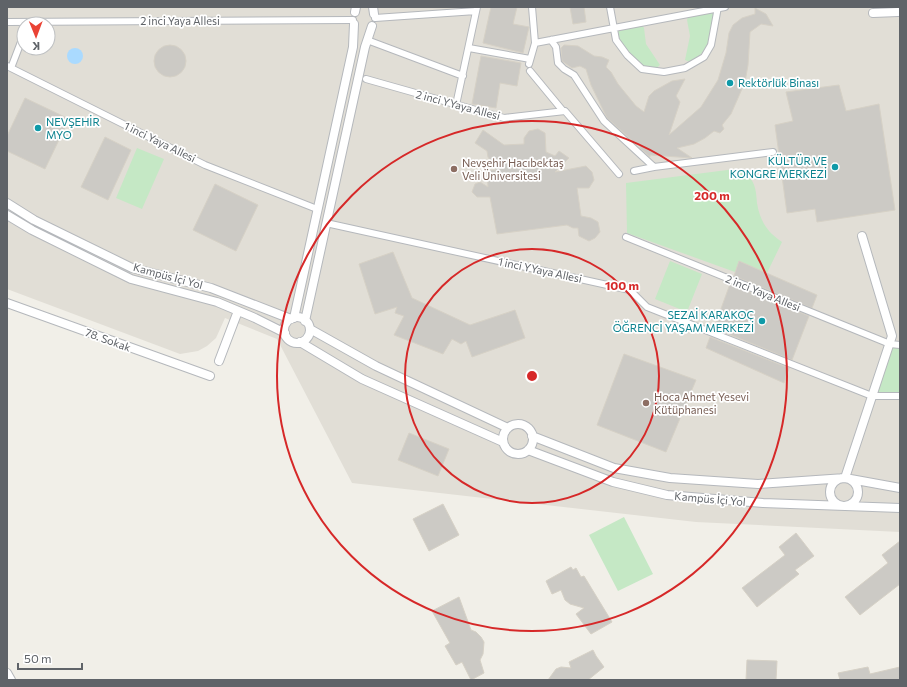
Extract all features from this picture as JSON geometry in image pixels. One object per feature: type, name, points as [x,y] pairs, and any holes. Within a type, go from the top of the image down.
[{"type":"street","points":[[469,48],[529,61],[534,43],[532,7]]},
{"type":"street","points":[[534,43],[614,28],[720,7],[711,45],[704,57],[685,68],[664,72],[642,69],[627,56],[616,40],[614,28],[610,7]]},
{"type":"street","points":[[882,7],[873,13],[897,11]]},
{"type":"street","points":[[306,321],[351,109],[374,16],[477,9],[456,105]]},
{"type":"street","points":[[293,318],[353,47],[354,16]]},
{"type":"street","name":"2 inci Yaya Allesi","points":[[56,22],[354,16]]},
{"type":"street","points":[[367,40],[463,76]]},
{"type":"street","points":[[551,40],[556,47],[558,64],[574,75],[604,121],[654,167]]},
{"type":"street","points":[[9,67],[16,52]]},
{"type":"street","name":"1 inci Yaya Allesi","points":[[9,67],[205,165],[317,210]]},
{"type":"street","points":[[530,71],[619,174]]},
{"type":"street","name":"2 inci YYaya Allesi","points":[[366,79],[504,118],[563,111]]},
{"type":"street","points":[[340,104],[351,109]]},
{"type":"street","points":[[634,171],[654,167],[773,152]]},
{"type":"street","name":"Kampüs İçi Yol","points":[[7,202],[34,220],[132,268],[211,288],[293,318]]},
{"type":"street","name":"Kampüs İçi Yol","points":[[7,215],[32,230],[131,279],[217,302],[255,318],[285,333]]},
{"type":"street","name":"1 inci YYaya Allesi","points":[[326,223],[630,290],[647,307],[872,396],[900,396]]},
{"type":"street","points":[[845,478],[892,336],[862,236]]},
{"type":"street","name":"2 inci Yaya Allesi","points":[[626,237],[890,344],[900,345]]},
{"type":"street","name":"78. Sokak","points":[[7,303],[210,376]]},
{"type":"street","points":[[219,361],[238,311]]},
{"type":"street","points":[[503,442],[362,379],[300,342],[290,341],[285,333],[286,323],[293,318],[299,317],[306,321],[310,329],[376,366],[508,428]]},
{"type":"street","points":[[300,342],[308,336],[310,329]]},
{"type":"street","points":[[512,425],[522,425],[530,431],[532,436],[532,441],[528,450],[523,453],[513,453],[508,451],[503,442],[503,437],[508,428],[512,425]]},
{"type":"street","name":"Kampüs İçi Yol","points":[[532,436],[614,468],[670,478],[758,484],[845,478],[900,488]]},
{"type":"street","name":"Kampüs İçi Yol","points":[[528,450],[613,482],[667,495],[763,503],[900,508]]},
{"type":"street","points":[[845,478],[849,479],[856,485],[858,493],[854,501],[846,505],[842,505],[835,502],[830,491],[836,480],[845,478]]},
{"type":"street","points":[[7,673],[11,680]]},
{"type":"shaded area","name":"Nevşehir Hacıbektaş Veli Üniversitesi","points":[[7,7],[900,7],[900,532],[696,522],[352,483],[277,339],[225,318],[216,338],[207,346],[198,351],[180,354],[7,289]]},
{"type":"green space","points":[[712,11],[713,16],[707,45],[696,59],[690,62],[685,60],[690,36],[687,20],[688,17]]},
{"type":"green space","points":[[642,25],[644,28],[646,44],[660,65],[655,69],[647,68],[639,64],[625,48],[617,33],[617,29]]},
{"type":"green space","points":[[137,148],[164,159],[142,209],[116,198]]},
{"type":"green space","points":[[735,169],[746,174],[753,183],[762,221],[768,230],[782,242],[767,273],[739,262],[735,272],[627,233],[626,183]]},
{"type":"green space","points":[[670,261],[702,274],[687,312],[655,299]]},
{"type":"green space","points":[[890,344],[900,345],[900,396],[872,396]]},
{"type":"green space","points":[[624,517],[653,574],[618,591],[589,535]]},
{"type":"water","points":[[72,48],[78,48],[83,53],[81,62],[78,64],[72,64],[67,59],[67,53]]},
{"type":"building","points":[[491,7],[517,7],[513,24],[529,27],[523,53],[483,43]]},
{"type":"building","points":[[570,7],[584,7],[586,22],[573,24]]},
{"type":"building","name":"Rektörlük Binası","points":[[755,8],[766,14],[773,26],[761,24],[750,32],[748,65],[745,82],[731,114],[722,125],[724,129],[720,133],[714,131],[694,144],[677,148],[692,158],[650,155],[650,157],[640,148],[640,146],[607,118],[591,85],[586,69],[580,66],[572,68],[562,61],[561,48],[564,45],[578,46],[594,56],[609,60],[606,67],[636,106],[644,112],[649,96],[654,91],[672,81],[685,79],[676,96],[680,102],[669,135],[701,107],[718,80],[726,53],[729,33],[733,25],[742,18],[755,14]]},
{"type":"building","points":[[170,45],[181,50],[186,61],[181,72],[170,77],[159,72],[154,61],[159,50]]},
{"type":"building","points":[[481,56],[521,63],[517,86],[500,83],[496,108],[472,104]]},
{"type":"building","name":"KÜLTÜR VE KONGRE MERKEZİ","points":[[839,85],[846,111],[879,104],[895,210],[817,222],[815,209],[787,213],[775,125],[793,121],[786,92]]},
{"type":"building","name":"NEVŞEHİR MYO","points":[[25,98],[69,119],[45,169],[7,151],[7,136]]},
{"type":"building","points":[[538,129],[545,133],[546,152],[555,156],[559,151],[569,158],[555,172],[586,166],[592,172],[594,180],[589,188],[577,188],[581,216],[591,218],[598,222],[600,232],[595,238],[589,241],[579,236],[578,228],[573,228],[567,225],[497,234],[490,197],[477,197],[472,192],[475,184],[480,182],[488,187],[487,170],[496,170],[488,157],[487,151],[475,143],[483,130],[504,145],[524,144],[524,138],[529,131]]},
{"type":"building","points":[[105,137],[131,150],[108,200],[81,187]]},
{"type":"building","points":[[215,184],[258,205],[236,251],[193,230]]},
{"type":"building","points":[[393,252],[412,298],[470,325],[515,310],[525,338],[472,357],[466,341],[461,344],[452,339],[443,354],[394,335],[404,316],[395,313],[397,307],[375,314],[359,264]]},
{"type":"building","points":[[739,261],[817,295],[812,308],[734,276]]},
{"type":"building","points":[[730,284],[809,316],[792,360],[714,328]]},
{"type":"building","points":[[710,337],[789,368],[784,383],[706,348]]},
{"type":"building","name":"Hoca Ahmet Yesevi Kütüphanesi","points":[[624,354],[696,380],[666,452],[597,425]]},
{"type":"building","points":[[409,433],[449,449],[438,476],[398,460]]},
{"type":"building","points":[[443,504],[459,535],[429,551],[413,519]]},
{"type":"building","points":[[796,533],[814,556],[795,570],[799,574],[757,607],[742,588],[785,555],[779,547]]},
{"type":"building","points":[[900,541],[900,584],[860,615],[845,597],[888,563],[882,555]]},
{"type":"building","points":[[571,567],[573,570],[576,568],[581,577],[584,576],[612,622],[591,634],[576,614],[584,608],[570,604],[565,600],[561,590],[552,594],[546,581]]},
{"type":"building","points":[[459,597],[471,630],[476,632],[484,642],[483,654],[480,660],[484,673],[471,680],[462,662],[456,665],[445,646],[450,643],[432,611]]},
{"type":"building","points":[[593,650],[604,667],[588,680],[548,680],[556,669],[561,667],[571,668],[569,662]]},
{"type":"building","points":[[747,660],[777,661],[776,680],[746,680]]},
{"type":"building","points":[[868,667],[870,674],[900,667],[900,680],[840,680],[838,673]]},
{"type":"place","name":"Rektörlük Binası","points":[[730,83]]},
{"type":"place","name":"NEVŞEHİR MYO","points":[[38,128]]},
{"type":"place","name":"KÜLTÜR VE KONGRE MERKEZİ","points":[[835,167]]},
{"type":"place","name":"Nevşehir Hacıbektaş Veli Üniversitesi","points":[[454,169]]},
{"type":"place","name":"SEZAİ KARAKOÇ ÖĞRENCİ YAŞAM MERKEZİ","points":[[762,321]]},
{"type":"place","name":"Hoca Ahmet Yesevi Kütüphanesi","points":[[646,403]]}]
